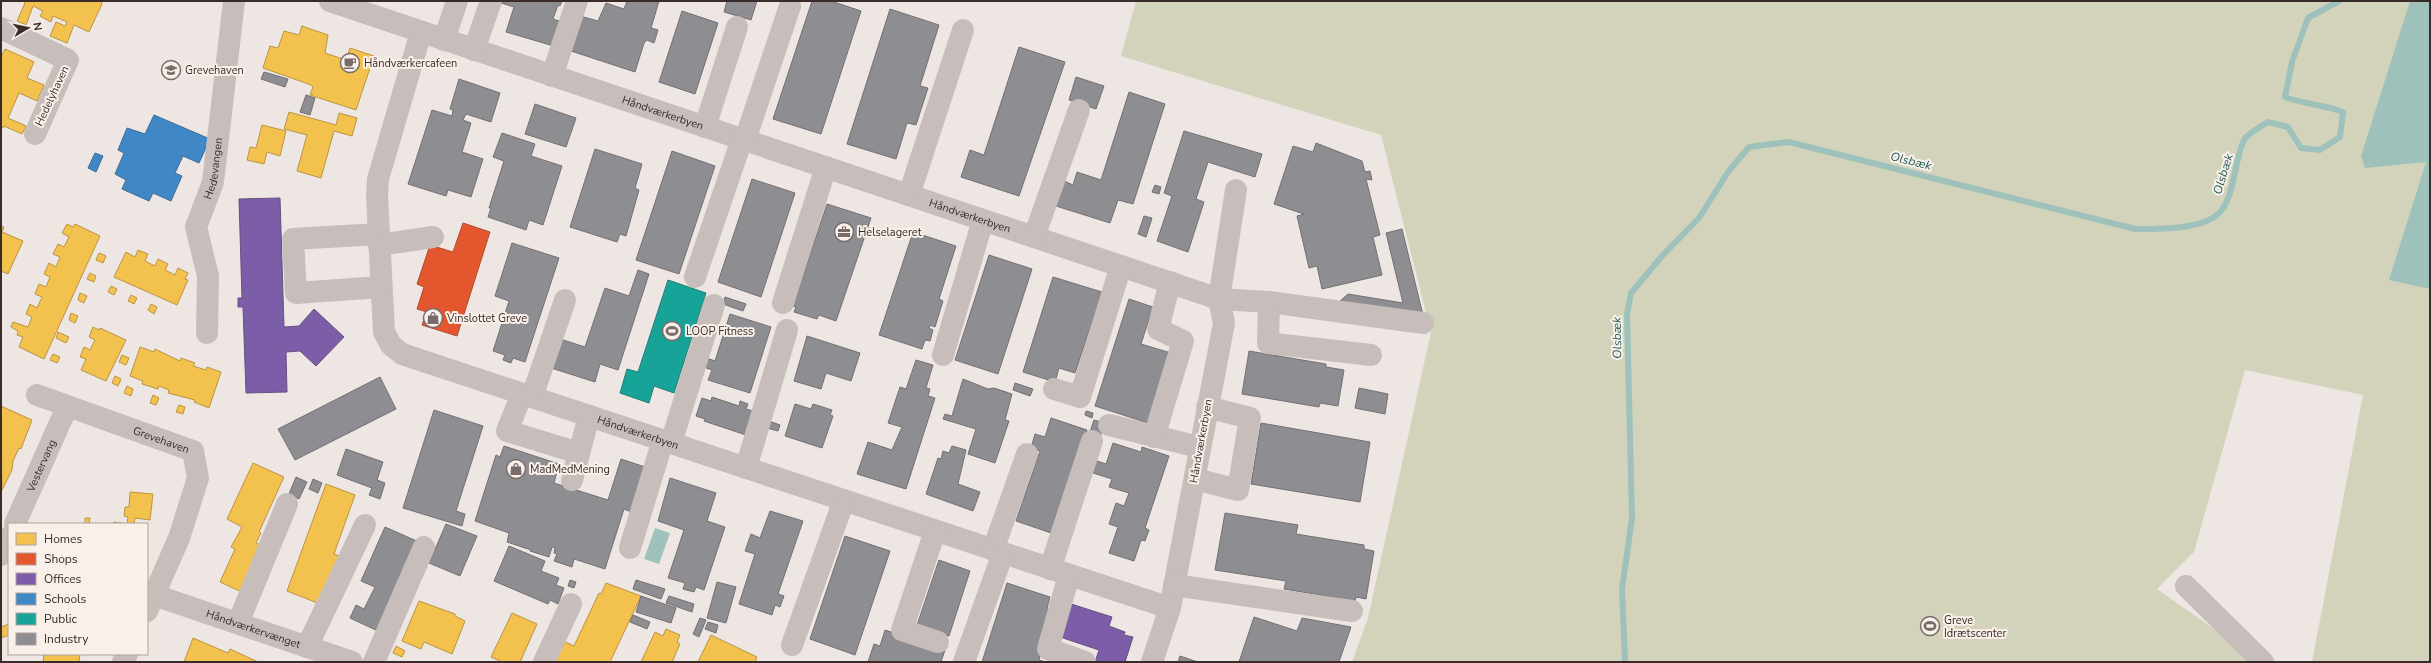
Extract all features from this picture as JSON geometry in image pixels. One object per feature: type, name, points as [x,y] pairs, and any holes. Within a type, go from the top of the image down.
[{"type":"street","name":"Hedevangen","points":[[207,333],[208,276],[196,227],[214,182],[234,1]]},
{"type":"street","name":"Håndværkerbyen","points":[[330,1],[367,7],[421,32],[444,40],[1219,299],[1224,323],[1199,447],[1195,479],[1170,608],[1152,662]]},
{"type":"street","points":[[444,40],[456,1]]},
{"type":"street","points":[[474,50],[491,1]]},
{"type":"street","points":[[552,76],[577,1]]},
{"type":"street","points":[[695,277],[790,6]]},
{"type":"street","points":[[705,127],[737,27]]},
{"type":"street","name":"Hedelyhaven","points":[[1,28],[68,60],[35,134]]},
{"type":"street","points":[[909,195],[963,30]]},
{"type":"street","name":"Håndværkerbyen","points":[[421,32],[378,179],[379,239],[384,332],[391,345],[402,354],[1170,608]]},
{"type":"street","points":[[1034,237],[1079,110]]},
{"type":"street","points":[[782,303],[826,167]]},
{"type":"street","points":[[1236,190],[1219,299],[1269,302],[1423,323]]},
{"type":"street","points":[[942,355],[983,220]]},
{"type":"street","points":[[382,288],[296,293],[293,239],[379,239],[433,237]]},
{"type":"street","points":[[1054,389],[1080,397],[1120,266]]},
{"type":"street","points":[[1154,436],[1183,341],[1158,329],[1170,282]]},
{"type":"street","points":[[565,300],[527,395],[507,431],[579,453]]},
{"type":"street","points":[[1269,302],[1268,343],[1371,355]]},
{"type":"street","points":[[630,548],[714,305]]},
{"type":"street","points":[[746,468],[788,330]]},
{"type":"street","name":"Grevehaven","points":[[37,396],[193,451],[198,478],[179,538],[151,603]]},
{"type":"street","name":"Vestervang","points":[[15,523],[67,407]]},
{"type":"street","points":[[1195,479],[1238,490],[1250,418],[1207,407]]},
{"type":"street","points":[[572,480],[589,416]]},
{"type":"street","points":[[1109,425],[1199,447]]},
{"type":"street","points":[[1085,662],[1048,649],[1060,572],[1092,441]]},
{"type":"street","points":[[964,662],[1027,454]]},
{"type":"street","points":[[792,645],[844,500]]},
{"type":"street","points":[[238,623],[287,504]]},
{"type":"street","points":[[307,647],[365,525]]},
{"type":"street","points":[[935,530],[902,630],[938,642]]},
{"type":"street","points":[[1,555],[8,539]]},
{"type":"street","points":[[374,662],[424,547]]},
{"type":"street","points":[[1174,585],[1352,611]]},
{"type":"street","points":[[2186,586],[2263,662]]},
{"type":"street","name":"Håndværkervænget","points":[[151,603],[238,623],[352,662]]},
{"type":"street","points":[[544,662],[570,604]]},
{"type":"green space","points":[[1136,1],[2430,1],[2430,662],[2312,662],[2363,395],[2245,370],[2194,552],[2157,589],[2261,662],[1352,662],[1368,618],[1431,332],[1381,135],[1121,56]]},
{"type":"water","points":[[2410,1],[2430,1],[2430,289],[2389,280],[2426,162],[2365,168],[2361,156]]},
{"type":"water","points":[[655,528],[670,533],[659,564],[644,559]]},
{"type":"building: Homes","points":[[23,1],[101,1],[102,4],[89,32],[74,25],[67,43],[50,36],[56,22],[65,26],[67,22],[53,16],[51,22],[40,16],[43,11],[33,6],[26,25],[17,21],[25,3]]},
{"type":"building: Homes","points":[[302,26],[328,35],[325,53],[346,60],[350,48],[374,56],[356,110],[310,95],[313,87],[311,85],[263,68],[270,46],[278,48],[284,31],[299,35]]},
{"type":"building: Homes","points":[[5,49],[34,62],[27,78],[44,85],[37,101],[19,93],[8,118],[26,126],[22,134],[4,126],[3,128],[1,127],[1,57]]},
{"type":"building: Homes","points":[[289,112],[336,125],[339,113],[357,118],[352,136],[334,131],[321,178],[297,171],[307,135],[284,129]]},
{"type":"building: Homes","points":[[262,125],[286,131],[280,156],[267,152],[264,164],[247,160],[250,147],[256,148]]},
{"type":"building: Homes","points":[[67,224],[73,227],[75,224],[100,236],[44,359],[19,347],[23,337],[17,335],[18,331],[11,327],[13,322],[28,327],[32,317],[26,314],[30,304],[37,308],[42,297],[35,294],[39,284],[46,287],[50,277],[44,274],[49,263],[56,267],[60,257],[53,254],[58,244],[64,247],[69,237],[62,233]]},
{"type":"building: Homes","points":[[1,226],[4,227],[2,232],[23,241],[8,274],[1,271]]},
{"type":"building: Homes","points":[[138,250],[148,254],[145,261],[155,266],[158,259],[168,264],[165,270],[175,275],[178,268],[188,273],[185,279],[188,280],[177,305],[114,277],[126,252],[135,257]]},
{"type":"building: Homes","points":[[99,253],[106,256],[103,263],[96,260]]},
{"type":"building: Homes","points":[[90,273],[96,276],[94,282],[87,279]]},
{"type":"building: Homes","points":[[111,286],[117,289],[114,295],[108,292]]},
{"type":"building: Homes","points":[[80,293],[87,296],[84,303],[78,300]]},
{"type":"building: Homes","points":[[131,295],[137,298],[134,304],[128,301]]},
{"type":"building: Homes","points":[[151,304],[157,307],[154,314],[148,310]]},
{"type":"building: Homes","points":[[71,313],[78,316],[75,323],[69,320]]},
{"type":"building: Homes","points":[[93,327],[99,330],[100,328],[126,340],[106,381],[81,370],[86,359],[80,357],[84,347],[90,350],[95,340],[89,337]]},
{"type":"building: Homes","points":[[58,332],[69,337],[66,343],[56,338]]},
{"type":"building: Homes","points":[[140,347],[154,352],[155,349],[180,361],[181,358],[195,363],[193,366],[206,370],[207,367],[221,372],[209,408],[194,402],[195,400],[168,393],[169,390],[159,386],[158,389],[142,384],[143,381],[130,376]]},
{"type":"building: Homes","points":[[53,354],[60,357],[57,363],[50,360]]},
{"type":"building: Homes","points":[[122,355],[129,358],[126,365],[119,362]]},
{"type":"building: Homes","points":[[115,376],[121,379],[118,386],[112,383]]},
{"type":"building: Homes","points":[[127,386],[133,389],[131,396],[124,393]]},
{"type":"building: Homes","points":[[153,395],[159,398],[156,405],[150,403]]},
{"type":"building: Homes","points":[[179,405],[185,407],[183,414],[176,412]]},
{"type":"building: Homes","points":[[1,406],[32,420],[21,449],[19,448],[13,461],[12,470],[2,490]]},
{"type":"building: Homes","points":[[253,463],[284,477],[259,532],[261,533],[256,543],[265,547],[244,593],[220,582],[235,549],[231,547],[242,527],[227,519]]},
{"type":"building: Homes","points":[[326,484],[355,495],[334,554],[342,557],[320,604],[287,591]]},
{"type":"building: Homes","points":[[130,492],[153,494],[150,520],[135,518],[134,523],[127,523],[128,517],[124,516],[125,507],[129,507]]},
{"type":"building: Homes","points":[[85,518],[90,518],[89,523],[85,523]]},
{"type":"building: Homes","points":[[606,583],[641,596],[610,662],[549,662],[559,639],[574,646],[599,593],[601,594]]},
{"type":"building: Homes","points":[[419,601],[455,614],[455,616],[465,621],[452,654],[424,642],[421,649],[402,641]]},
{"type":"building: Homes","points":[[512,613],[537,624],[520,662],[502,662],[491,657]]},
{"type":"building: Homes","points":[[8,624],[8,635],[1,638],[1,627]]},
{"type":"building: Homes","points":[[666,629],[680,635],[677,642],[680,644],[672,662],[641,662],[655,632],[663,636]]},
{"type":"building: Homes","points":[[711,635],[757,657],[755,662],[698,662]]},
{"type":"building: Homes","points":[[193,638],[228,653],[230,649],[258,662],[184,662]]},
{"type":"building: Homes","points":[[396,646],[405,651],[402,657],[393,653]]},
{"type":"building: Homes","points":[[44,655],[80,655],[79,662],[43,662]]},
{"type":"building: Shops","points":[[463,223],[490,232],[457,336],[422,325],[427,312],[417,309],[424,287],[417,284],[430,245],[453,252]]},
{"type":"building: Offices","points":[[280,198],[284,327],[299,326],[314,309],[344,337],[316,366],[300,351],[286,352],[287,392],[246,393],[243,307],[238,307],[238,298],[242,298],[239,199]]},
{"type":"building: Offices","points":[[1068,603],[1112,617],[1109,626],[1125,632],[1124,635],[1133,637],[1125,662],[1095,662],[1099,650],[1057,636]]},
{"type":"building: Schools","points":[[154,115],[210,139],[199,163],[183,156],[175,173],[182,176],[171,201],[153,193],[149,201],[122,189],[126,180],[115,174],[124,153],[118,150],[127,128],[145,134]]},
{"type":"building: Schools","points":[[95,153],[103,156],[96,172],[88,168]]},
{"type":"building: Public","name":"LOOP Fitness","points":[[668,280],[706,293],[674,393],[654,386],[649,403],[620,393],[627,369],[638,372]]},
{"type":"building: Industry","points":[[501,1],[562,1],[560,6],[558,5],[553,19],[565,23],[557,47],[506,32],[514,7],[501,3]]},
{"type":"building: Industry","points":[[627,1],[659,1],[651,28],[658,30],[654,43],[647,40],[644,43],[635,72],[568,50],[580,16],[598,21],[606,3],[624,9]]},
{"type":"building: Industry","points":[[727,1],[757,1],[751,20],[724,12]]},
{"type":"building: Industry","points":[[812,1],[831,1],[861,11],[821,134],[773,119]]},
{"type":"building: Industry","points":[[890,9],[939,25],[920,86],[928,88],[916,125],[907,123],[896,159],[847,144]]},
{"type":"building: Industry","points":[[682,11],[718,23],[695,94],[659,82]]},
{"type":"building: Industry","points":[[1019,47],[1065,62],[1019,196],[961,177],[970,150],[984,155]]},
{"type":"building: Industry","points":[[264,72],[288,79],[285,87],[261,79]]},
{"type":"building: Industry","points":[[1076,77],[1104,86],[1096,109],[1069,100]]},
{"type":"building: Industry","points":[[459,79],[500,93],[491,122],[466,114],[463,120],[471,123],[462,152],[483,159],[471,197],[448,190],[446,196],[408,184],[432,110],[452,116],[453,110],[450,109]]},
{"type":"building: Industry","points":[[1129,92],[1165,104],[1133,204],[1118,200],[1110,223],[1056,206],[1064,181],[1073,185],[1077,172],[1101,180]]},
{"type":"building: Industry","points":[[306,95],[315,98],[310,115],[300,112]]},
{"type":"building: Industry","points":[[535,104],[576,118],[566,147],[525,134]]},
{"type":"building: Industry","points":[[1184,131],[1262,154],[1255,177],[1208,162],[1196,199],[1204,202],[1188,252],[1157,241],[1172,196],[1164,193]]},
{"type":"building: Industry","points":[[502,133],[535,144],[531,156],[562,166],[543,225],[529,220],[526,230],[488,217],[491,208],[489,208],[504,161],[493,157]]},
{"type":"building: Industry","points":[[1316,143],[1362,161],[1365,172],[1370,171],[1372,180],[1366,179],[1380,235],[1373,237],[1382,275],[1322,289],[1317,266],[1309,268],[1297,216],[1304,214],[1274,204],[1293,146],[1313,152]]},
{"type":"building: Industry","points":[[595,149],[642,164],[635,188],[639,190],[626,236],[620,234],[617,242],[570,227]]},
{"type":"building: Industry","points":[[672,151],[715,166],[679,274],[636,260]]},
{"type":"building: Industry","points":[[752,179],[795,193],[761,297],[718,282]]},
{"type":"building: Industry","points":[[1155,185],[1161,187],[1159,194],[1152,192]]},
{"type":"building: Industry","points":[[827,204],[871,218],[836,321],[819,315],[817,319],[794,312],[796,307],[793,306]]},
{"type":"building: Industry","points":[[1144,216],[1152,218],[1146,237],[1138,234]]},
{"type":"building: Industry","points":[[1402,229],[1423,315],[1340,301],[1348,294],[1403,303],[1386,233]]},
{"type":"building: Industry","points":[[913,232],[956,246],[939,299],[943,301],[935,327],[930,325],[929,328],[933,330],[930,341],[925,340],[922,349],[879,335]]},
{"type":"building: Industry","points":[[512,243],[559,258],[525,362],[513,358],[511,363],[503,360],[505,355],[493,351],[509,301],[495,296]]},
{"type":"building: Industry","points":[[989,255],[1032,269],[998,374],[955,360]]},
{"type":"building: Industry","points":[[638,270],[649,274],[618,370],[600,364],[595,382],[548,367],[557,338],[585,347],[605,288],[629,296]]},
{"type":"building: Industry","points":[[1053,277],[1102,292],[1075,373],[1059,368],[1055,382],[1023,372]]},
{"type":"building: Industry","points":[[725,297],[746,304],[743,311],[723,304]]},
{"type":"building: Industry","points":[[1129,299],[1153,307],[1141,344],[1171,353],[1148,423],[1095,406]]},
{"type":"building: Industry","points":[[730,314],[771,327],[750,393],[708,380],[712,370],[701,366],[704,357],[715,361]]},
{"type":"building: Industry","points":[[807,336],[860,353],[851,381],[826,373],[821,389],[794,381]]},
{"type":"building: Industry","points":[[1249,351],[1326,364],[1326,367],[1344,370],[1338,406],[1320,403],[1319,407],[1242,394]]},
{"type":"building: Industry","points":[[916,360],[933,365],[926,388],[930,389],[928,396],[935,398],[906,489],[857,474],[868,442],[892,450],[902,427],[888,423],[900,387],[906,389]]},
{"type":"building: Industry","points":[[380,377],[396,409],[295,460],[278,429]]},
{"type":"building: Industry","points":[[963,379],[988,389],[994,388],[1012,394],[1005,420],[1009,421],[995,463],[968,454],[976,429],[943,419],[945,414],[952,416]]},
{"type":"building: Industry","points":[[1015,383],[1033,389],[1030,396],[1013,390]]},
{"type":"building: Industry","points":[[1359,388],[1388,394],[1385,414],[1355,408]]},
{"type":"building: Industry","points":[[712,397],[739,406],[740,401],[748,404],[746,409],[757,412],[749,436],[704,421],[705,419],[696,416],[702,398],[711,401]]},
{"type":"building: Industry","points":[[795,404],[811,409],[813,404],[832,410],[830,415],[833,416],[822,448],[785,436]]},
{"type":"building: Industry","points":[[434,410],[483,426],[456,511],[465,514],[462,526],[403,508]]},
{"type":"building: Industry","points":[[1086,411],[1093,413],[1092,418],[1085,415]]},
{"type":"building: Industry","points":[[1051,418],[1087,430],[1054,534],[1016,521],[1040,451],[1031,448],[1035,434],[1045,437]]},
{"type":"building: Industry","points":[[1094,420],[1105,423],[1098,442],[1088,438]]},
{"type":"building: Industry","points":[[769,421],[780,425],[778,431],[767,428]]},
{"type":"building: Industry","points":[[1261,423],[1370,442],[1360,502],[1251,484]]},
{"type":"building: Industry","points":[[1113,443],[1141,452],[1142,447],[1169,456],[1145,528],[1149,530],[1145,541],[1141,540],[1134,561],[1109,553],[1118,527],[1109,524],[1116,503],[1124,506],[1129,493],[1109,487],[1112,479],[1090,472],[1094,460],[1106,464]]},
{"type":"building: Industry","points":[[504,446],[559,464],[554,483],[608,500],[621,459],[648,468],[634,513],[624,509],[605,569],[574,559],[572,567],[554,561],[557,554],[554,553],[555,548],[552,547],[549,557],[530,551],[531,550],[507,542],[509,533],[475,521],[496,455],[500,457]]},
{"type":"building: Industry","points":[[952,446],[966,450],[958,484],[980,492],[973,511],[926,494],[938,458],[941,459],[943,451],[949,453]]},
{"type":"building: Industry","points":[[346,449],[383,462],[377,480],[385,483],[380,499],[369,495],[372,488],[337,475]]},
{"type":"building: Industry","points":[[296,477],[307,482],[299,499],[289,494]]},
{"type":"building: Industry","points":[[670,478],[716,493],[707,521],[725,527],[704,590],[696,587],[694,592],[683,589],[685,583],[668,578],[684,530],[658,521]]},
{"type":"building: Industry","points":[[313,479],[322,483],[318,493],[309,489]]},
{"type":"building: Industry","points":[[770,511],[803,521],[778,594],[784,596],[780,607],[775,605],[772,615],[739,604],[755,554],[745,551],[751,534],[760,538]]},
{"type":"building: Industry","points":[[1225,513],[1298,525],[1296,534],[1364,545],[1364,549],[1374,551],[1366,599],[1356,597],[1355,601],[1284,589],[1286,581],[1215,570]]},
{"type":"building: Industry","points":[[446,524],[477,536],[460,576],[429,563]]},
{"type":"building: Industry","points":[[385,527],[419,542],[380,632],[350,618],[356,605],[364,609],[375,587],[361,581]]},
{"type":"building: Industry","points":[[845,536],[890,551],[855,655],[810,639]]},
{"type":"building: Industry","points":[[509,546],[545,561],[541,571],[559,578],[556,585],[564,588],[558,604],[550,600],[548,604],[494,581]]},
{"type":"building: Industry","points":[[939,560],[970,571],[949,636],[917,625]]},
{"type":"building: Industry","points":[[570,580],[576,582],[574,588],[568,586]]},
{"type":"building: Industry","points":[[636,580],[665,589],[661,599],[633,589]]},
{"type":"building: Industry","points":[[717,582],[736,587],[726,623],[707,618]]},
{"type":"building: Industry","points":[[1007,583],[1050,597],[1047,608],[1055,610],[1039,660],[1046,662],[982,662]]},
{"type":"building: Industry","points":[[641,596],[676,608],[671,623],[636,612]]},
{"type":"building: Industry","points":[[669,596],[694,604],[692,612],[666,603]]},
{"type":"building: Industry","points":[[633,615],[650,622],[647,629],[630,622]]},
{"type":"building: Industry","points":[[1254,617],[1297,631],[1302,618],[1351,627],[1339,662],[1239,662]]},
{"type":"building: Industry","points":[[700,618],[706,620],[699,637],[693,634]]},
{"type":"building: Industry","points":[[708,622],[718,625],[716,633],[705,629]]},
{"type":"building: Industry","points":[[885,630],[945,650],[941,662],[868,662],[874,644],[880,646]]},
{"type":"building: Industry","points":[[1180,656],[1198,662],[1178,662]]},
{"type":"waterway","name":"Olsbæk","points":[[1625,662],[1622,589],[1632,518],[1627,314],[1631,293],[1662,256],[1699,218],[1728,172],[1749,147],[1789,142],[2135,229],[2178,228],[2190,226],[2210,219],[2218,214],[2224,207],[2231,189],[2244,140],[2268,122],[2288,127],[2301,148],[2320,150],[2340,137],[2343,112],[2285,97],[2292,62],[2308,18],[2339,1]]},
{"type":"place","name":"Håndværkercafeen","points":[[350,63]]},
{"type":"place","name":"Grevehaven","points":[[171,70]]},
{"type":"place","name":"Helselageret","points":[[844,232]]},
{"type":"place","name":"Vinslottet Greve","points":[[433,318]]},
{"type":"place","name":"LOOP Fitness","points":[[672,331]]},
{"type":"place","name":"MadMedMening","points":[[516,469]]},
{"type":"place","name":"Greve Idrætscenter","points":[[1930,626]]}]
